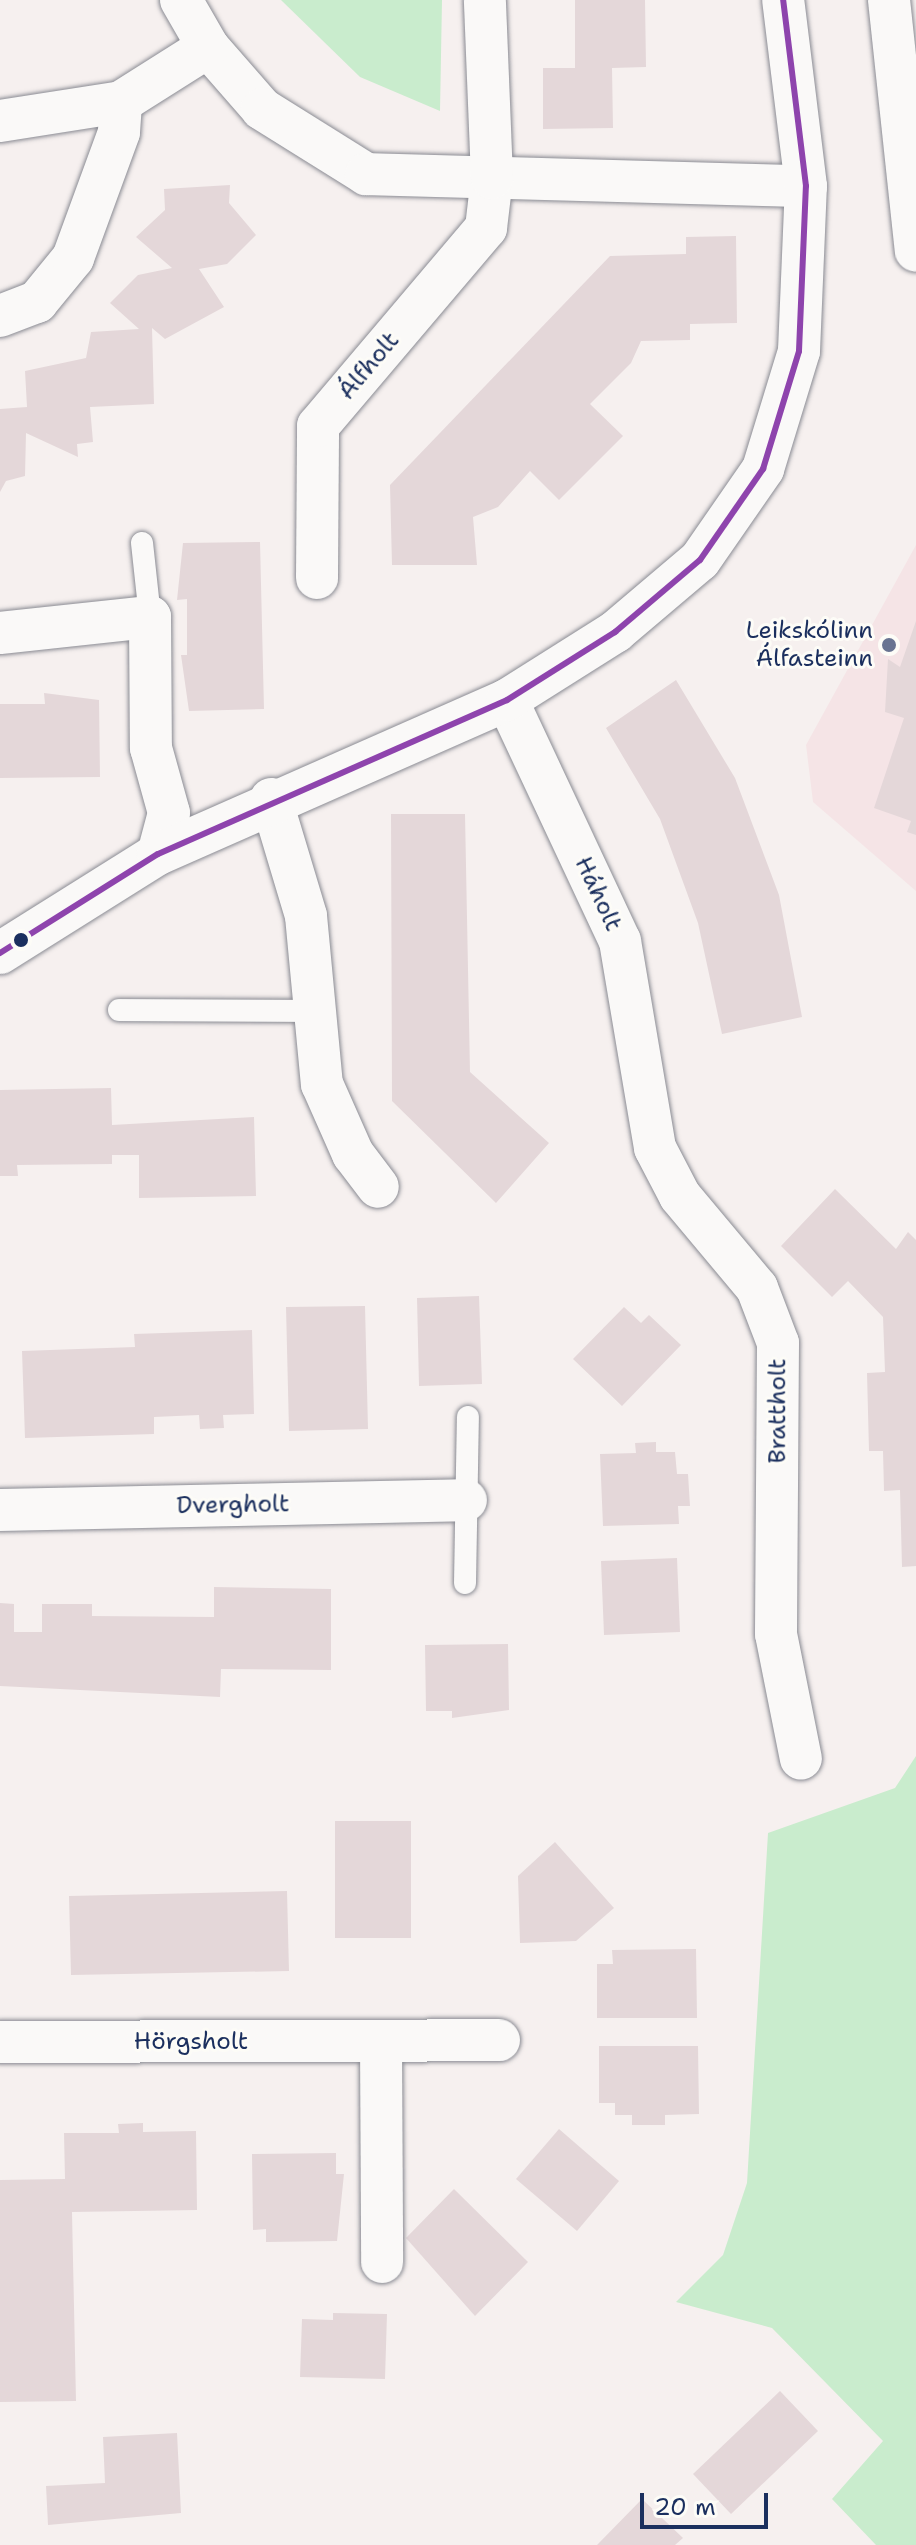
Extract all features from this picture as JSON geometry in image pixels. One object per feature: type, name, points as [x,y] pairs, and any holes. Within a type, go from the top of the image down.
[{"type":"street","points":[[181,0],[208,47],[294,134],[366,174],[806,186]]},
{"type":"street","name":"Álfholt","points":[[317,578],[318,426],[486,228],[492,178],[485,0]]},
{"type":"street","points":[[0,953],[158,854],[271,799],[507,700],[615,632],[700,560],[757,480],[788,404],[799,351],[806,186],[783,0]]},
{"type":"street","points":[[889,0],[916,251]]},
{"type":"street","points":[[0,121],[121,102],[208,47]]},
{"type":"street","points":[[0,316],[37,302],[73,258],[119,132],[121,102]]},
{"type":"street","points":[[0,633],[150,617],[151,748],[169,813],[158,854]]},
{"type":"street","name":"Háholt","points":[[507,700],[620,941],[639,1027],[643,1100]]},
{"type":"street","points":[[271,799],[306,916],[312,1011],[334,1118],[378,1187]]},
{"type":"street","name":"Brattholt","points":[[643,1100],[666,1171],[757,1288],[778,1343],[776,1634],[801,1759]]},
{"type":"street","name":"Dvergholt","points":[[0,1510],[466,1500]]},
{"type":"street","name":"Hörgsholt","points":[[0,2042],[499,2040]]},
{"type":"street","points":[[381,2041],[382,2262]]},
{"type":"lane","points":[[142,543],[150,617]]},
{"type":"lane","points":[[119,1010],[312,1011]]},
{"type":"lane","points":[[465,1583],[468,1417]]},
{"type":"shaded area","name":"Leikskólinn Álfasteinn","points":[[916,545],[916,891],[813,802],[806,745]]},
{"type":"green space","points":[[281,0],[442,0],[440,111],[360,77]]},
{"type":"green space","points":[[916,1756],[916,2545],[876,2545],[832,2499],[883,2441],[772,2328],[676,2302],[723,2255],[747,2183],[768,1833],[895,1788]]},
{"type":"building","points":[[575,0],[645,0],[646,67],[612,68],[613,128],[543,129],[543,68],[575,68]]},
{"type":"building","points":[[230,185],[229,203],[256,235],[227,264],[199,269],[224,307],[165,339],[152,328],[154,404],[90,407],[93,442],[77,444],[78,457],[26,433],[25,476],[6,481],[0,492],[0,409],[27,407],[25,371],[86,358],[91,332],[139,329],[110,303],[138,275],[172,268],[136,237],[165,210],[164,189]]},
{"type":"building","points":[[736,236],[737,323],[690,324],[690,340],[641,341],[631,363],[590,404],[623,436],[559,500],[530,471],[498,507],[473,517],[477,565],[392,565],[390,485],[610,256],[686,254],[686,237]]},
{"type":"building","points":[[260,542],[264,709],[189,711],[181,655],[187,655],[187,599],[177,600],[183,543]]},
{"type":"building","points":[[916,621],[916,835],[907,832],[911,821],[874,808],[904,718],[885,712],[888,659],[900,667]]},
{"type":"building","points":[[676,680],[735,778],[779,895],[802,1017],[722,1034],[698,923],[660,819],[606,728]]},
{"type":"building","points":[[44,693],[99,700],[100,777],[0,778],[0,704],[45,704]]},
{"type":"building","points":[[391,814],[465,814],[470,1072],[549,1143],[496,1203],[392,1101]]},
{"type":"building","points":[[111,1088],[112,1125],[254,1117],[256,1196],[139,1198],[139,1155],[112,1155],[112,1164],[17,1165],[18,1176],[0,1176],[0,1090]]},
{"type":"building","points":[[835,1189],[896,1249],[908,1232],[916,1240],[916,1566],[902,1567],[900,1490],[884,1491],[883,1451],[869,1451],[867,1373],[885,1372],[883,1317],[848,1281],[832,1297],[781,1246]]},
{"type":"building","points":[[479,1296],[482,1384],[419,1386],[417,1298]]},
{"type":"building","points":[[365,1306],[368,1429],[289,1431],[286,1307]]},
{"type":"building","points":[[624,1307],[641,1323],[649,1315],[681,1345],[622,1406],[573,1359]]},
{"type":"building","points":[[252,1330],[254,1414],[223,1415],[224,1428],[200,1429],[199,1415],[154,1417],[154,1434],[25,1438],[22,1351],[135,1347],[134,1334]]},
{"type":"building","points":[[656,1442],[656,1452],[675,1452],[677,1474],[688,1474],[690,1506],[678,1506],[679,1524],[603,1526],[600,1454],[636,1453],[635,1443]]},
{"type":"building","points":[[677,1558],[680,1632],[604,1635],[601,1561]]},
{"type":"building","points":[[214,1587],[331,1589],[331,1670],[221,1669],[220,1697],[0,1686],[0,1603],[14,1604],[14,1632],[42,1632],[42,1604],[92,1604],[92,1616],[214,1617]]},
{"type":"building","points":[[508,1644],[509,1710],[452,1718],[452,1711],[426,1711],[425,1645]]},
{"type":"building","points":[[335,1821],[411,1821],[411,1938],[335,1938]]},
{"type":"building","points":[[555,1842],[614,1908],[576,1941],[520,1943],[518,1876]]},
{"type":"building","points":[[287,1891],[289,1971],[71,1975],[69,1896]]},
{"type":"building","points":[[696,1949],[697,2018],[597,2018],[597,1964],[613,1964],[612,1950]]},
{"type":"building","points":[[599,2046],[698,2046],[699,2114],[665,2115],[665,2125],[632,2125],[632,2115],[615,2115],[615,2103],[599,2103]]},
{"type":"building","points":[[143,2123],[143,2132],[196,2131],[197,2210],[72,2212],[76,2401],[0,2402],[0,2180],[65,2179],[64,2133],[119,2133],[118,2124]]},
{"type":"building","points":[[559,2129],[619,2181],[577,2231],[516,2179]]},
{"type":"building","points":[[336,2153],[336,2174],[344,2174],[337,2241],[266,2242],[266,2229],[253,2230],[252,2154]]},
{"type":"building","points":[[454,2189],[528,2262],[475,2316],[406,2238]]},
{"type":"building","points":[[333,2313],[387,2314],[385,2379],[300,2377],[302,2319],[333,2320]]},
{"type":"building","points":[[780,2391],[818,2431],[731,2514],[693,2474]]},
{"type":"building","points":[[177,2433],[181,2513],[48,2525],[46,2486],[105,2483],[103,2437]]},
{"type":"building","points":[[642,2499],[683,2538],[675,2545],[597,2545]]},
{"type":"transit line","points":[[0,953],[158,854],[507,700],[615,632],[700,560],[763,469],[799,351],[806,186],[783,0]]},
{"type":"place","name":"Leikskólinn Álfasteinn","points":[[889,645]]}]
